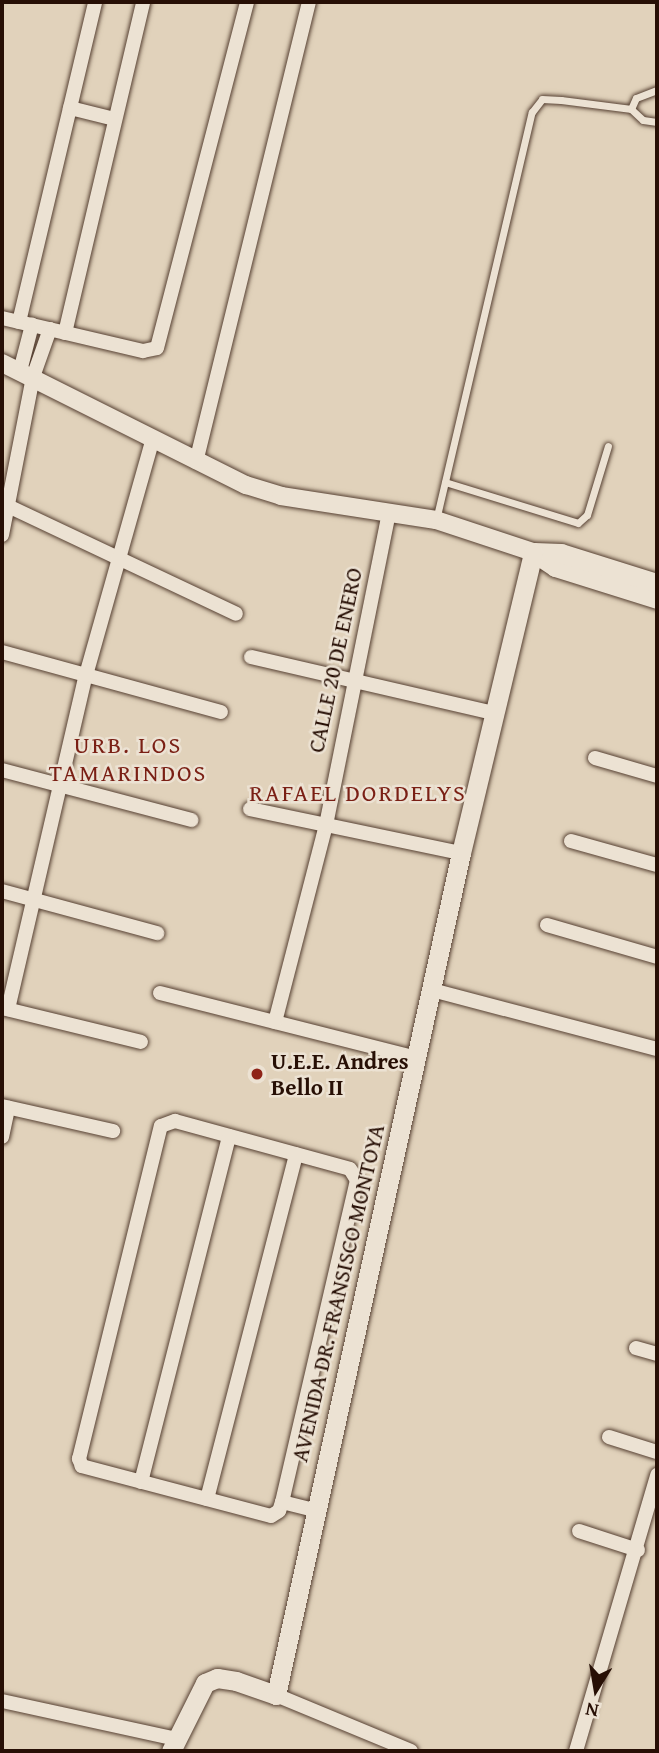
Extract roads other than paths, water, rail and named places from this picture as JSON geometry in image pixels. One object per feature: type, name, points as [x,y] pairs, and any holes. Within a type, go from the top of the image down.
[{"type":"main road","points":[[533,552],[561,553],[657,583]]},
{"type":"main road","points":[[533,552],[555,566],[657,599]]},
{"type":"main road","name":"AVENIDA DR. FRANSISCO MONTOYA","points":[[276,1695],[314,1510],[461,853],[533,552]]},
{"type":"main road","points":[[173,1745],[205,1682],[217,1678],[236,1681],[276,1695]]},
{"type":"street","points":[[2,535],[27,374],[26,323],[70,108],[95,2]]},
{"type":"street","points":[[65,333],[143,2]]},
{"type":"street","points":[[2,318],[143,351],[153,351],[162,341],[247,2]]},
{"type":"street","points":[[196,462],[309,2]]},
{"type":"street","points":[[70,108],[114,119]]},
{"type":"street","points":[[27,374],[50,329]]},
{"type":"street","points":[[2,363],[246,485],[281,496],[436,520],[533,552]]},
{"type":"street","points":[[141,1042],[5,1008],[34,900],[86,675],[153,439]]},
{"type":"street","points":[[8,506],[117,560],[236,614]]},
{"type":"street","name":"CALLE 20 DE ENERO","points":[[275,1022],[326,825],[353,679],[389,512]]},
{"type":"street","points":[[2,652],[221,712]]},
{"type":"street","points":[[251,657],[494,713]]},
{"type":"street","points":[[595,758],[657,776]]},
{"type":"street","points":[[2,770],[191,820]]},
{"type":"street","points":[[250,809],[461,853]]},
{"type":"street","points":[[571,841],[657,865]]},
{"type":"street","points":[[2,891],[157,933]]},
{"type":"street","points":[[547,925],[657,957]]},
{"type":"street","points":[[432,990],[657,1049]]},
{"type":"street","points":[[160,993],[416,1058]]},
{"type":"street","points":[[2,1137],[5,1107],[113,1131]]},
{"type":"street","points":[[175,1121],[229,1136],[350,1168],[358,1185],[282,1502],[271,1516],[82,1466],[78,1454],[161,1126],[175,1121]]},
{"type":"street","points":[[141,1482],[229,1136]]},
{"type":"street","points":[[207,1499],[296,1154]]},
{"type":"street","points":[[636,1348],[657,1354]]},
{"type":"street","points":[[610,1437],[657,1452]]},
{"type":"street","points":[[576,1751],[638,1550],[657,1475]]},
{"type":"street","points":[[282,1502],[314,1510]]},
{"type":"street","points":[[579,1531],[638,1550]]},
{"type":"street","points":[[276,1695],[411,1751]]},
{"type":"street","points":[[2,1701],[173,1745]]},
{"type":"lane","points":[[631,108],[635,99],[657,90]]},
{"type":"lane","points":[[436,520],[532,112],[542,99],[631,108],[643,120],[657,122]]},
{"type":"lane","points":[[445,482],[578,523],[587,515],[608,446]]},
{"type":"place","name":"U.E.E. Andres Bello II","points":[[257,1074]]},
{"type":"district","name":"URB. LOS TAMARINDOS","points":[[128,759]]},
{"type":"district","name":"RAFAEL DORDELYS","points":[[358,793]]}]
